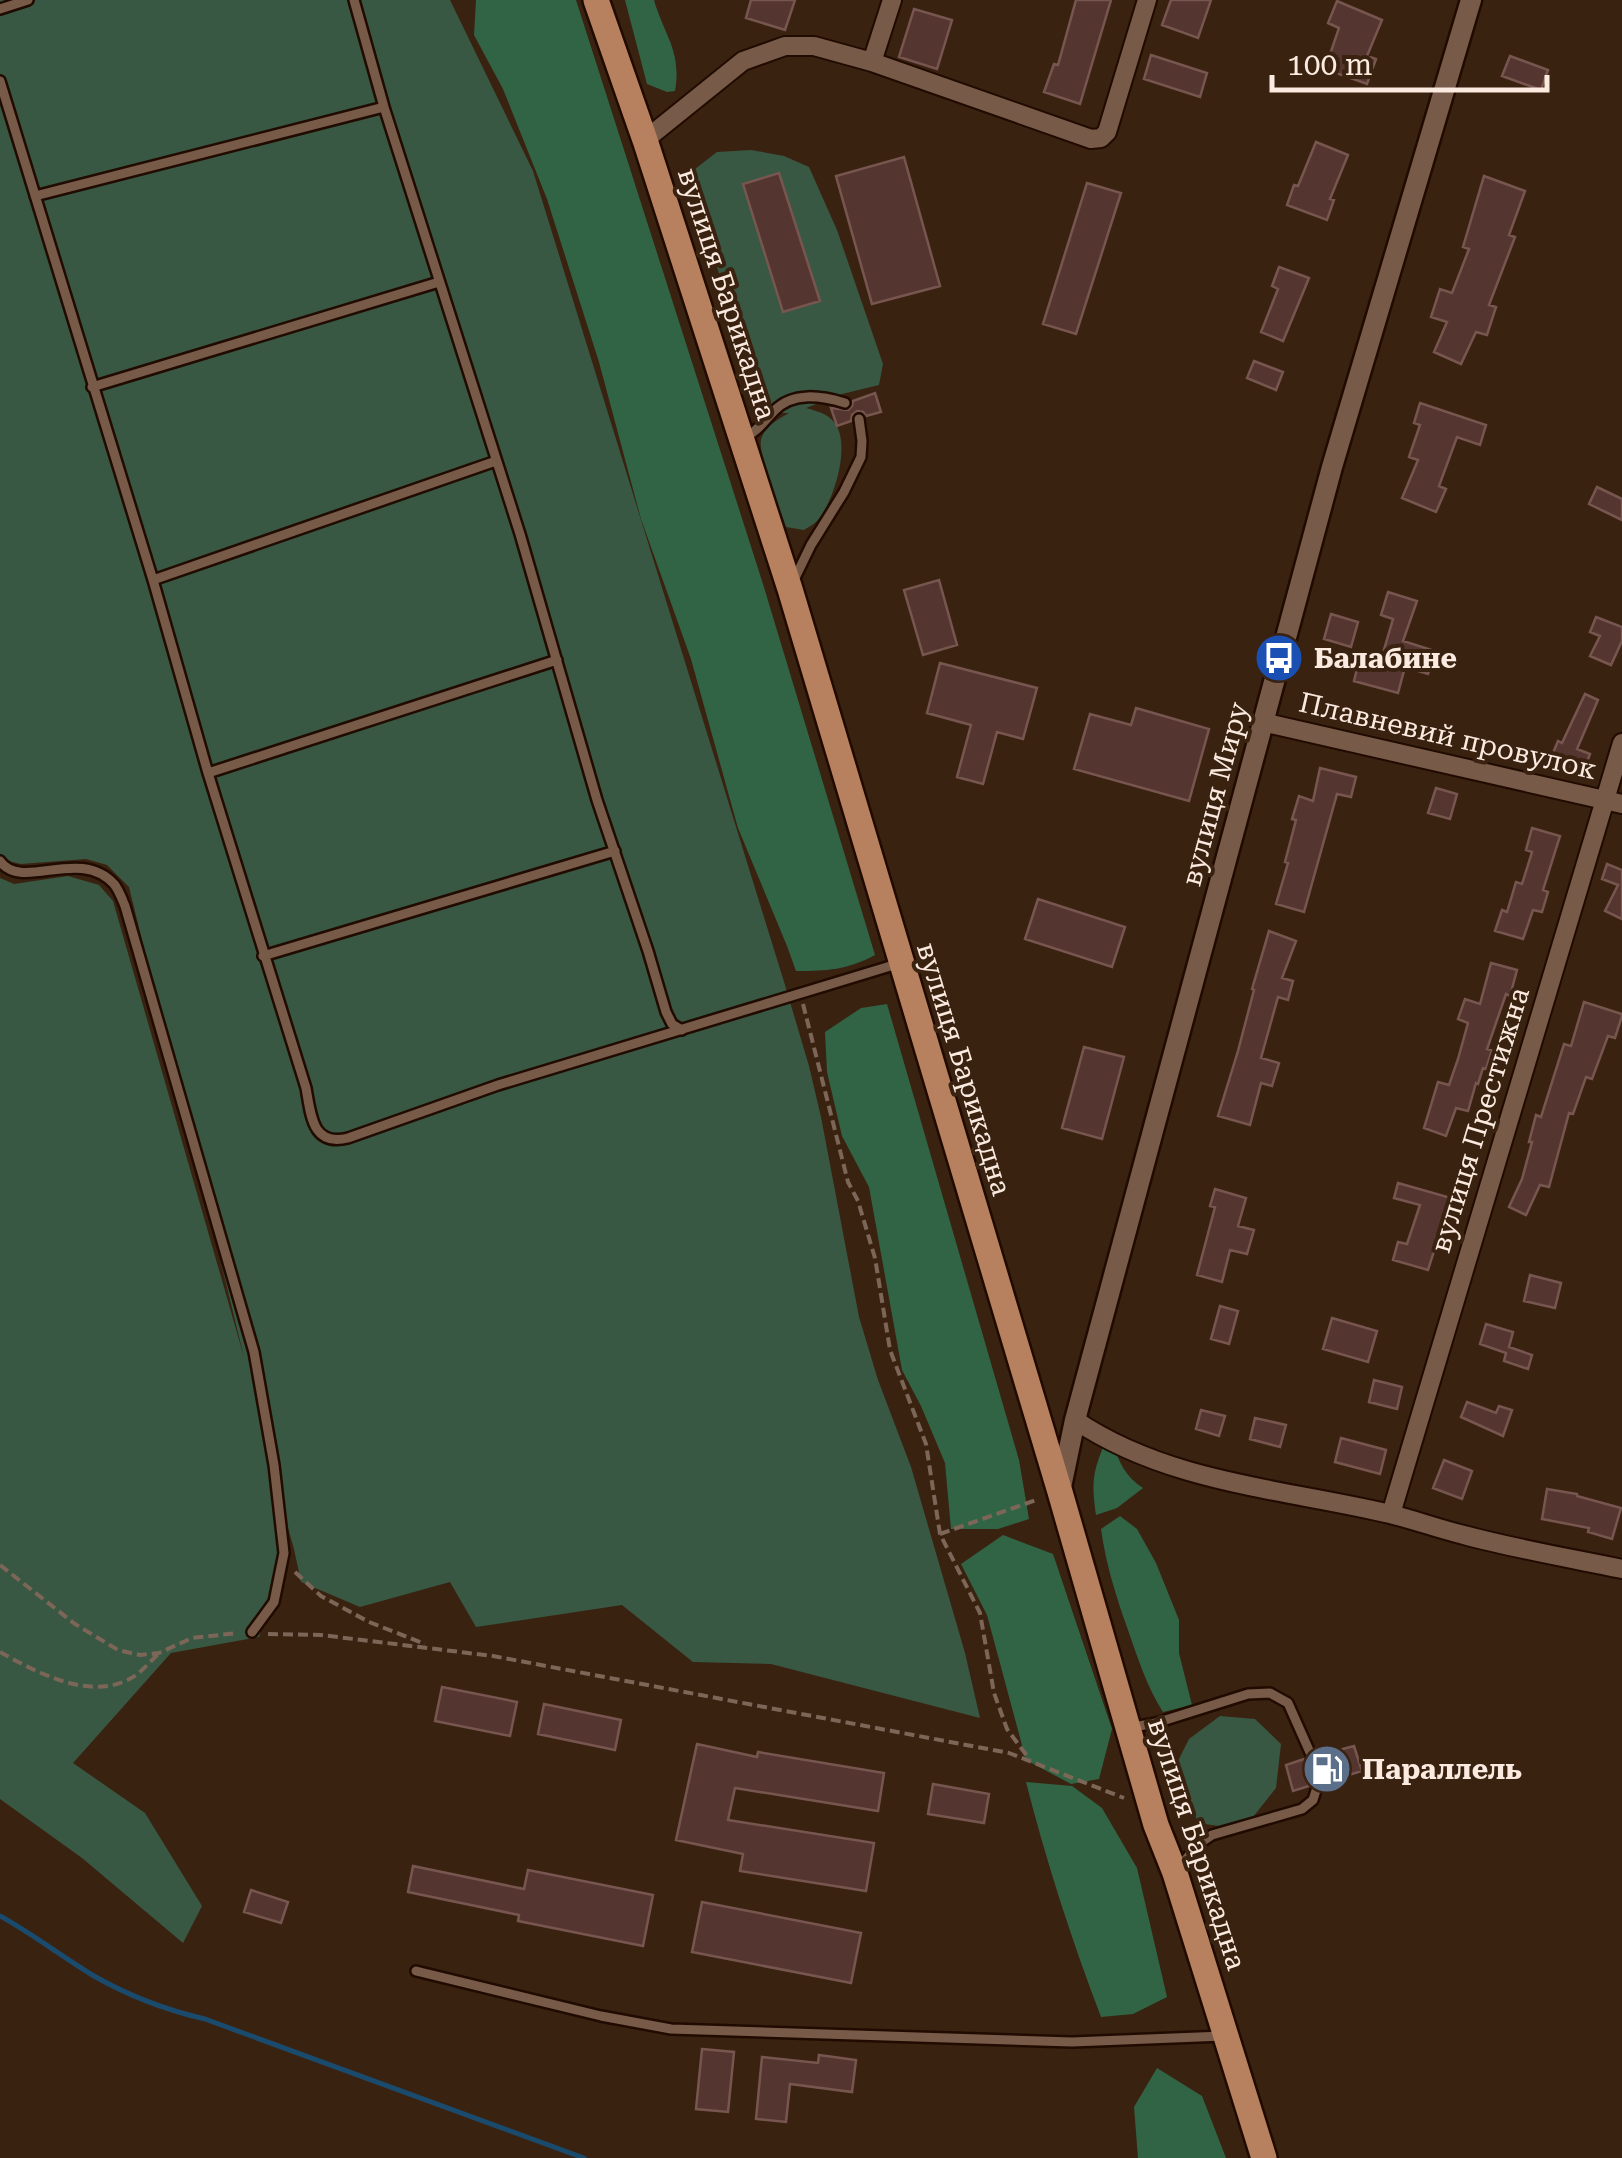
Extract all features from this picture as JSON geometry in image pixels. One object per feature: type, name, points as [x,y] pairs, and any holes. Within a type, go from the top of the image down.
[{"type":"main road","name":"вулиця Барикадна","points":[[596,0],[790,589],[1156,1825],[1175,1873],[1264,2158]]},
{"type":"street","points":[[872,62],[892,0]]},
{"type":"street","points":[[645,140],[743,61],[786,46],[814,46],[872,62],[1091,139],[1101,138],[1107,132],[1148,0]]},
{"type":"street","name":"вулиця Миру","points":[[1060,1492],[1076,1420],[1332,467],[1472,0]]},
{"type":"street","name":"Плавневий провулок","points":[[1262,722],[1613,801]]},
{"type":"street","name":"вулиця Престижна","points":[[1392,1514],[1613,801],[1622,743]]},
{"type":"street","points":[[1076,1420],[1132,1453],[1170,1467],[1392,1514],[1466,1536],[1622,1569]]},
{"type":"lane","points":[[0,9],[28,0]]},
{"type":"lane","points":[[354,0],[597,800],[666,1012],[672,1024],[682,1030]]},
{"type":"lane","points":[[0,81],[316,1130],[336,1141],[498,1085],[900,963]]},
{"type":"lane","points":[[35,196],[384,107]]},
{"type":"lane","points":[[92,387],[439,282]]},
{"type":"lane","points":[[743,439],[754,433],[779,406],[798,398],[824,397],[845,403]]},
{"type":"lane","points":[[790,589],[860,457],[858,419]]},
{"type":"lane","points":[[153,580],[496,462]]},
{"type":"lane","points":[[208,773],[557,660]]},
{"type":"lane","points":[[264,956],[615,850]]},
{"type":"lane","points":[[0,861],[12,872],[68,867],[101,874],[116,886],[125,906],[254,1352],[274,1465],[284,1553],[274,1602],[252,1632]]},
{"type":"lane","points":[[1128,1727],[1156,1724],[1248,1694],[1270,1693],[1288,1703],[1312,1757]]},
{"type":"lane","points":[[1175,1873],[1197,1845],[1212,1836],[1302,1809],[1312,1800],[1318,1784]]},
{"type":"lane","points":[[416,1971],[601,2016],[671,2028],[1072,2042],[1227,2036]]},
{"type":"path","points":[[800,995],[848,1182],[858,1201],[874,1258],[890,1350],[926,1444],[940,1534],[980,1613],[994,1693],[1007,1729],[1033,1764]]},
{"type":"path","points":[[940,1534],[1060,1492]]},
{"type":"path","points":[[284,1553],[294,1571],[321,1596],[369,1622],[434,1648]]},
{"type":"path","points":[[0,1565],[75,1624],[118,1650],[159,1653]]},
{"type":"path","points":[[0,1652],[33,1670],[74,1684],[109,1688],[135,1676],[159,1653],[192,1638],[216,1634],[321,1635],[434,1648],[684,1691],[1009,1754],[1131,1801]]},
{"type":"green space","points":[[0,0],[450,0],[533,171],[785,985],[821,1117],[859,1317],[911,1467],[980,1718],[771,1664],[693,1662],[622,1605],[476,1627],[450,1582],[360,1607],[301,1582],[264,1444],[289,1550],[259,1637],[171,1653],[73,1763],[145,1813],[202,1906],[183,1943],[82,1858],[0,1799],[0,878],[14,884],[68,876],[99,885],[113,901],[244,1357],[129,887],[107,865],[86,859],[21,864],[0,859]]},
{"type":"green space","points":[[476,0],[576,0],[763,584],[875,955],[855,964],[796,971],[738,828],[691,659],[641,519],[599,362],[547,199],[503,89],[474,35]]},
{"type":"green space","points":[[625,0],[654,0],[674,54],[675,91],[647,84]]},
{"type":"green space","points":[[751,150],[784,156],[809,167],[837,230],[883,364],[879,385],[806,408],[831,419],[839,432],[841,458],[823,512],[804,530],[786,527],[761,447],[765,431],[789,413],[775,413],[761,403],[694,196],[695,169],[717,152]]},
{"type":"green space","points":[[887,1004],[1019,1460],[1029,1519],[998,1529],[951,1529],[945,1463],[902,1370],[869,1187],[842,1136],[827,1072],[825,1032],[861,1008]]},
{"type":"green space","points":[[1106,1440],[1113,1444],[1128,1474],[1143,1488],[1117,1508],[1096,1515],[1094,1476]]},
{"type":"green space","points":[[1120,1516],[1137,1529],[1156,1563],[1179,1620],[1179,1653],[1192,1705],[1163,1712],[1139,1662],[1112,1580],[1101,1529]]},
{"type":"green space","points":[[1003,1535],[1053,1554],[1112,1729],[1099,1779],[1071,1784],[1026,1760],[987,1615],[961,1564]]},
{"type":"green space","points":[[1220,1716],[1255,1719],[1281,1744],[1276,1788],[1253,1817],[1219,1826],[1198,1823],[1176,1765],[1189,1739]]},
{"type":"green space","points":[[1026,1782],[1072,1786],[1102,1808],[1137,1868],[1167,1997],[1133,2014],[1101,2017],[1060,1901]]},
{"type":"green space","points":[[1157,2068],[1202,2096],[1226,2158],[1138,2158],[1134,2107]]},
{"type":"building","points":[[751,0],[795,0],[785,30],[746,18]]},
{"type":"building","points":[[1076,0],[1111,0],[1080,104],[1044,92],[1054,64],[1058,65]]},
{"type":"building","points":[[1171,0],[1211,0],[1198,38],[1162,25]]},
{"type":"building","points":[[1337,1],[1382,20],[1367,56],[1376,59],[1367,84],[1325,69],[1339,28],[1328,23]]},
{"type":"building","points":[[914,9],[952,20],[937,69],[899,57]]},
{"type":"building","points":[[1151,55],[1207,73],[1200,97],[1144,79]]},
{"type":"building","points":[[1510,56],[1548,70],[1541,90],[1502,76]]},
{"type":"building","points":[[1316,142],[1348,155],[1330,199],[1334,200],[1327,220],[1287,205]]},
{"type":"building","points":[[904,157],[940,286],[872,304],[836,176]]},
{"type":"building","points":[[779,173],[820,301],[783,312],[743,184]]},
{"type":"building","points":[[1484,176],[1525,191],[1509,235],[1515,237],[1489,305],[1496,307],[1487,335],[1476,332],[1461,364],[1434,352],[1447,322],[1431,317],[1440,289],[1452,293],[1469,249],[1463,247]]},
{"type":"building","points":[[1087,183],[1121,193],[1076,334],[1043,324]]},
{"type":"building","points":[[1279,267],[1309,278],[1283,341],[1261,332],[1278,289],[1272,286]]},
{"type":"building","points":[[1254,361],[1283,372],[1276,390],[1247,378]]},
{"type":"building","points":[[875,393],[881,412],[866,416],[857,411],[851,421],[837,426],[831,408],[848,410],[853,401]]},
{"type":"building","points":[[1420,403],[1486,425],[1480,445],[1457,437],[1439,486],[1446,489],[1436,512],[1402,498],[1418,460],[1409,457],[1420,425],[1414,423]]},
{"type":"building","points":[[1597,487],[1622,499],[1622,520],[1589,504]]},
{"type":"building","points":[[939,580],[957,645],[923,655],[904,590]]},
{"type":"building","points":[[1388,592],[1417,601],[1403,641],[1435,651],[1428,674],[1405,667],[1398,693],[1354,681],[1358,665],[1378,670],[1393,619],[1381,615]]},
{"type":"building","points":[[1331,614],[1358,622],[1351,647],[1324,639]]},
{"type":"building","points":[[1596,617],[1622,627],[1622,641],[1611,665],[1590,656],[1600,636],[1590,632]]},
{"type":"building","points":[[940,663],[1037,688],[1023,739],[997,732],[983,784],[957,777],[971,725],[927,713]]},
{"type":"building","points":[[1585,694],[1598,700],[1577,749],[1590,754],[1581,778],[1548,765]]},
{"type":"building","points":[[1136,708],[1209,729],[1189,801],[1074,769],[1090,714],[1131,725]]},
{"type":"building","points":[[1320,768],[1356,777],[1351,797],[1337,794],[1304,912],[1276,904],[1288,863],[1285,862],[1296,820],[1292,819],[1299,796],[1313,801]]},
{"type":"building","points":[[1436,788],[1457,794],[1450,819],[1428,813]]},
{"type":"building","points":[[1532,828],[1560,836],[1543,890],[1548,892],[1542,912],[1533,910],[1523,939],[1495,931],[1502,910],[1507,912],[1516,882],[1522,884],[1532,852],[1526,850]]},
{"type":"building","points":[[1607,864],[1622,870],[1622,919],[1605,911],[1618,885],[1602,879]]},
{"type":"building","points":[[1038,899],[1125,927],[1112,967],[1025,939]]},
{"type":"building","points":[[1269,931],[1296,941],[1282,978],[1293,981],[1288,1000],[1278,997],[1261,1058],[1279,1063],[1272,1086],[1261,1083],[1250,1125],[1218,1116]]},
{"type":"building","points":[[1491,963],[1517,970],[1487,1049],[1492,1050],[1486,1069],[1483,1068],[1476,1083],[1468,1111],[1456,1108],[1446,1136],[1424,1128],[1438,1082],[1449,1085],[1458,1059],[1468,1023],[1458,1019],[1465,999],[1480,1004]]},
{"type":"building","points":[[1584,1002],[1622,1016],[1615,1038],[1608,1036],[1592,1079],[1586,1077],[1573,1114],[1569,1113],[1549,1187],[1540,1185],[1526,1215],[1509,1207],[1522,1179],[1536,1115],[1541,1117],[1564,1044],[1571,1046]]},
{"type":"building","points":[[1084,1047],[1124,1057],[1102,1139],[1062,1128]]},
{"type":"building","points":[[1398,1183],[1451,1198],[1445,1221],[1449,1222],[1428,1270],[1393,1260],[1398,1242],[1407,1244],[1420,1205],[1394,1198]]},
{"type":"building","points":[[1215,1189],[1246,1198],[1238,1226],[1254,1230],[1247,1254],[1230,1250],[1222,1282],[1197,1275],[1215,1207],[1210,1206]]},
{"type":"building","points":[[1530,1275],[1561,1283],[1555,1308],[1524,1301]]},
{"type":"building","points":[[1220,1306],[1238,1311],[1229,1344],[1211,1339]]},
{"type":"building","points":[[1332,1318],[1377,1331],[1368,1362],[1323,1349]]},
{"type":"building","points":[[1486,1324],[1513,1332],[1509,1347],[1532,1355],[1528,1369],[1504,1361],[1506,1353],[1480,1344]]},
{"type":"building","points":[[1374,1380],[1402,1387],[1397,1409],[1369,1402]]},
{"type":"building","points":[[1467,1402],[1496,1413],[1499,1406],[1512,1410],[1503,1436],[1461,1417]]},
{"type":"building","points":[[1201,1410],[1225,1416],[1219,1436],[1196,1429]]},
{"type":"building","points":[[1255,1418],[1286,1425],[1280,1447],[1250,1439]]},
{"type":"building","points":[[1341,1438],[1386,1450],[1380,1474],[1335,1462]]},
{"type":"building","points":[[1444,1460],[1472,1471],[1462,1499],[1433,1488]]},
{"type":"building","points":[[1547,1489],[1621,1508],[1612,1539],[1588,1532],[1589,1528],[1542,1519]]},
{"type":"building","points":[[442,1687],[517,1702],[510,1736],[435,1721]]},
{"type":"building","points":[[544,1704],[621,1720],[615,1750],[538,1734]]},
{"type":"building","points":[[697,1744],[757,1757],[758,1752],[884,1773],[878,1811],[735,1788],[728,1820],[874,1843],[866,1891],[740,1871],[743,1854],[676,1840]]},
{"type":"building","points":[[1354,1746],[1362,1771],[1326,1782],[1315,1776],[1309,1786],[1293,1791],[1286,1765],[1304,1759],[1314,1765],[1320,1755]]},
{"type":"building","points":[[933,1784],[989,1794],[984,1823],[928,1814]]},
{"type":"building","points":[[413,1866],[524,1889],[528,1870],[653,1895],[643,1946],[518,1921],[519,1915],[408,1892]]},
{"type":"building","points":[[251,1890],[288,1902],[281,1923],[244,1912]]},
{"type":"building","points":[[702,1902],[861,1933],[851,1983],[692,1952]]},
{"type":"building","points":[[702,2049],[734,2052],[728,2112],[696,2109]]},
{"type":"building","points":[[819,2055],[856,2060],[852,2092],[790,2084],[786,2122],[756,2119],[762,2057],[818,2063]]},
{"type":"waterway","points":[[0,1916],[94,1976],[134,1996],[584,2158]]},
{"type":"place","name":"Балабине","points":[[1279,658]]},
{"type":"place","name":"Параллель","points":[[1327,1769]]}]
